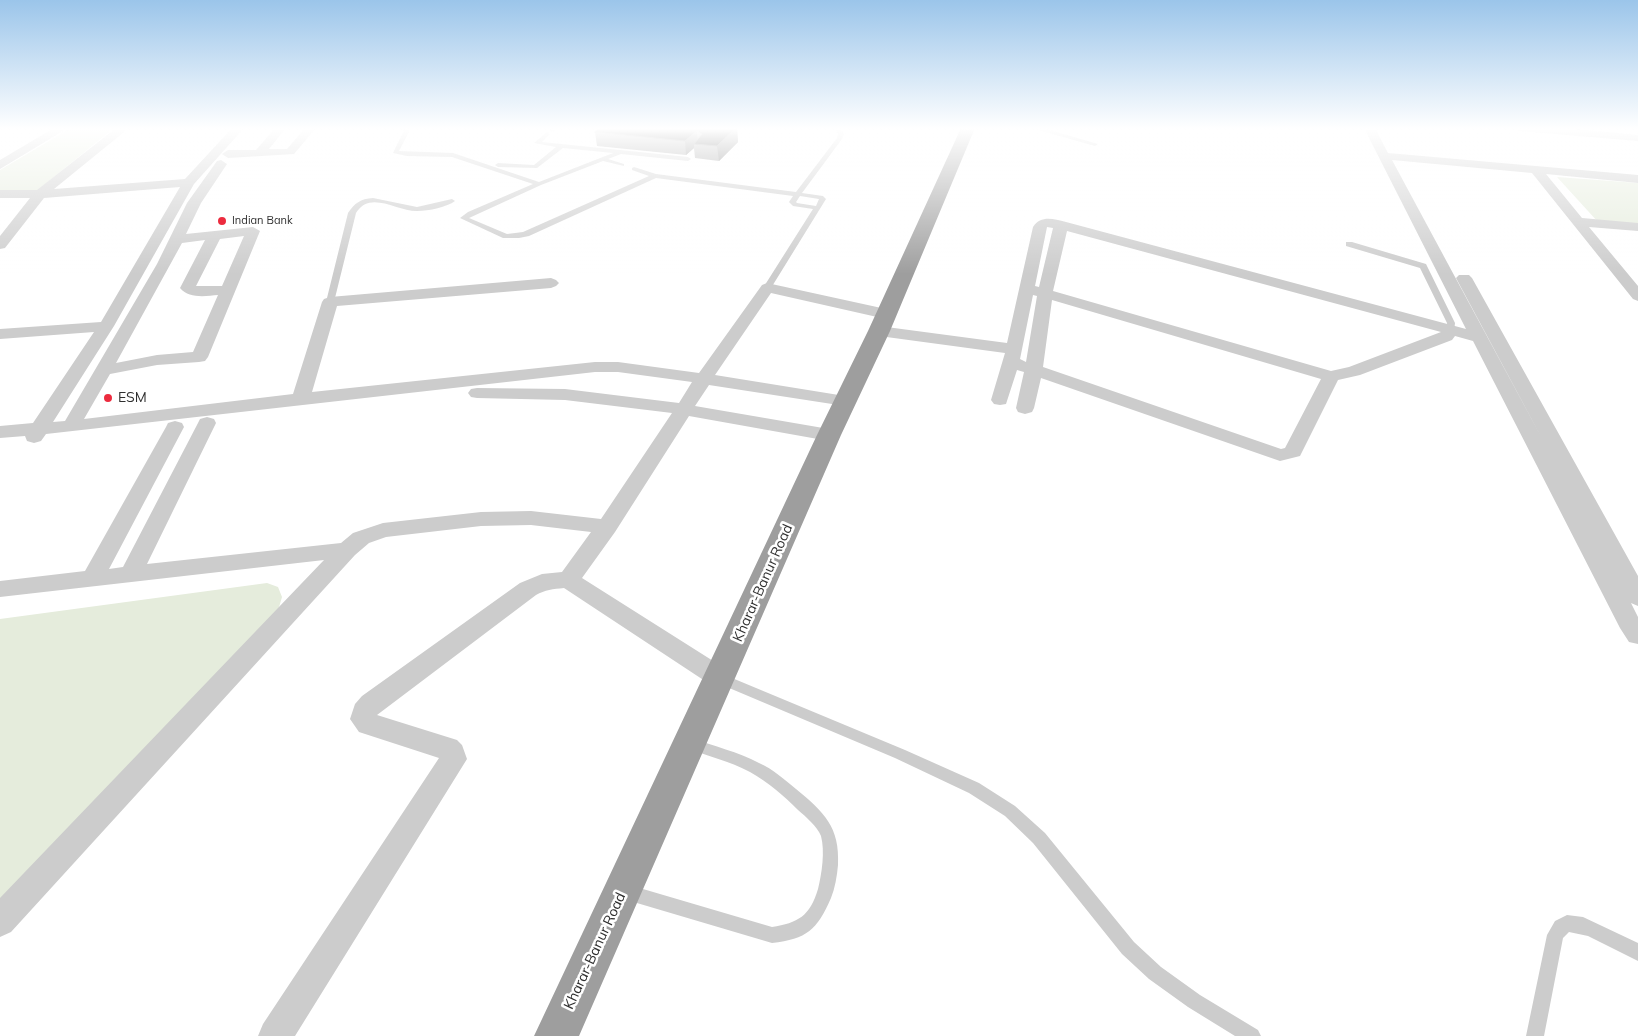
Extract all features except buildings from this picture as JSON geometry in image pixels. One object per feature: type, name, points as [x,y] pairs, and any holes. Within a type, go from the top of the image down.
[{"type":"highway","name":"Kharar-Banur Road","points":[[556,1036],[947,176]]},
{"type":"street","points":[[0,244],[40,194],[62,176]]},
{"type":"street","points":[[35,436],[106,326],[141,267],[174,205],[194,176]]},
{"type":"street","points":[[71,426],[164,264],[194,203],[212,176]]},
{"type":"street","points":[[1401,176],[1478,337],[1632,628],[1638,635]]},
{"type":"street","points":[[1403,176],[1638,597]]},
{"type":"street","points":[[1541,176],[1577,222],[1633,283],[1638,296]]},
{"type":"street","points":[[1608,176],[1638,179]]},
{"type":"street","points":[[0,194],[40,194],[189,182]]},
{"type":"street","points":[[1577,222],[1638,227]]},
{"type":"street","points":[[1000,400],[1012,356],[1040,225],[1047,223],[1062,225],[1478,337]]},
{"type":"street","points":[[1025,408],[1034,369],[1046,293],[1062,225]]},
{"type":"street","points":[[104,370],[157,360],[199,357],[253,231],[177,239]]},
{"type":"street","points":[[215,234],[188,288],[197,292],[228,290]]},
{"type":"street","points":[[301,398],[330,302],[551,283]]},
{"type":"street","points":[[568,580],[607,526],[704,378],[767,288],[882,322],[1012,356],[1034,369],[1280,455],[1293,452],[1331,376]]},
{"type":"street","points":[[1027,288],[1331,376],[1354,372],[1446,336],[1451,330]]},
{"type":"street","points":[[0,334],[106,326]]},
{"type":"street","points":[[0,445],[71,426],[301,398],[595,367],[645,370],[704,378],[845,401]]},
{"type":"street","points":[[0,432],[35,436],[175,427],[478,393],[508,392],[558,394],[683,410],[829,435]]},
{"type":"street","points":[[130,575],[207,423]]},
{"type":"street","points":[[92,579],[175,427]]},
{"type":"street","points":[[1530,436],[1551,439]]},
{"type":"street","points":[[0,921],[347,550],[361,538],[383,530],[480,520],[531,518],[607,526]]},
{"type":"street","points":[[0,589],[347,550]]},
{"type":"street","points":[[275,1036],[453,759],[452,753],[447,748],[368,724],[363,719],[364,712],[371,704],[528,589],[538,583],[550,580],[568,580],[720,678]]},
{"type":"lane","points":[[517,176],[539,184]]},
{"type":"lane","points":[[558,176],[470,213],[464,218],[506,236],[518,236],[655,176]]},
{"type":"lane","points":[[661,176],[798,193],[823,199],[767,288]]},
{"type":"lane","points":[[811,176],[792,202],[818,208]]},
{"type":"lane","points":[[330,302],[352,213],[356,206],[366,201],[380,200],[419,209],[452,201]]},
{"type":"lane","points":[[1350,244],[1422,266],[1451,323],[1451,330]]},
{"type":"lane","points":[[720,678],[908,757],[974,788],[1010,811],[1039,838],[1128,948],[1155,973],[1178,990],[1252,1036]]},
{"type":"lane","points":[[622,890],[772,936],[795,932],[815,917],[826,891],[831,848],[827,830],[807,807],[756,768],[690,744]]},
{"type":"lane","points":[[1535,1036],[1554,935],[1561,926],[1570,922],[1582,924],[1638,952]]},
{"type":"green space","points":[[0,176],[55,176],[33,194],[0,194]]},
{"type":"green space","points":[[1557,177],[1638,183],[1638,225],[1598,222]]},
{"type":"green space","points":[[267,583],[278,587],[282,597],[277,614],[0,906],[0,619]]},
{"type":"place","name":"Indian Bank","points":[[222,221]]},
{"type":"place","name":"ESM","points":[[108,398]]}]
